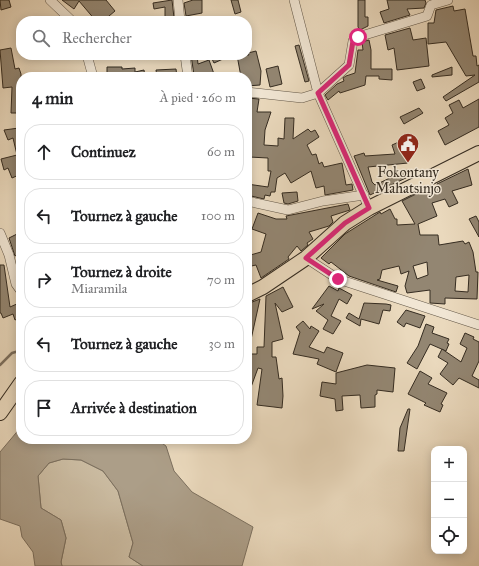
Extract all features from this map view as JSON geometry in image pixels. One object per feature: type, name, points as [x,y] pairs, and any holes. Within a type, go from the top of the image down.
[{"type":"main road","points":[[252,292],[306,258],[367,201],[390,196],[479,153]]},
{"type":"main road","points":[[0,413],[16,390]]},
{"type":"street","points":[[50,0],[67,16]]},
{"type":"street","points":[[178,0],[180,16]]},
{"type":"street","points":[[252,202],[288,210],[323,201],[367,201],[318,93],[294,0]]},
{"type":"street","points":[[252,93],[302,98],[318,93],[349,65],[353,41],[358,37],[427,16],[431,5],[448,0]]},
{"type":"street","points":[[88,60],[92,72]]},
{"type":"street","points":[[186,60],[187,72]]},
{"type":"street","points":[[0,233],[9,255],[16,284]]},
{"type":"street","points":[[306,258],[338,279],[479,325]]},
{"type":"shaded area","points":[[16,433],[16,444],[163,444],[166,446],[174,471],[192,492],[253,527],[242,566],[143,566],[129,557],[133,543],[118,491],[103,471],[81,460],[63,459],[49,463],[38,476],[41,508],[61,520],[66,538],[61,562],[62,566],[35,566],[33,552],[22,537],[20,526],[0,519],[0,452]]},
{"type":"shaded area","points":[[63,459],[81,460],[103,471],[118,491],[133,543],[129,557],[143,566],[62,566],[61,562],[66,538],[61,520],[41,508],[38,476],[49,463]]},
{"type":"building","points":[[0,0],[9,0],[11,7],[1,10]]},
{"type":"building","points":[[62,0],[106,0],[115,11],[109,16],[92,16],[79,1],[74,9]]},
{"type":"building","points":[[172,0],[174,16],[165,16],[165,7],[154,9],[153,3]]},
{"type":"building","points":[[193,0],[202,0],[202,13],[186,16],[184,3]]},
{"type":"building","points":[[231,0],[238,0],[241,12],[235,14]]},
{"type":"building","points":[[358,0],[365,0],[365,17],[368,17],[368,26],[360,30],[358,27]]},
{"type":"building","points":[[387,0],[425,0],[426,3],[424,8],[407,9],[410,15],[384,23],[380,12],[389,9]]},
{"type":"building","points":[[453,6],[454,11],[465,9],[473,56],[476,56],[477,66],[479,65],[479,82],[446,101],[443,97],[475,75],[466,76],[446,42],[428,44],[428,23],[434,23],[436,10]]},
{"type":"building","points":[[410,28],[413,40],[426,38],[429,66],[397,70],[394,48],[388,50],[385,35]]},
{"type":"building","points":[[369,40],[371,50],[371,69],[392,69],[392,80],[379,79],[379,76],[366,76],[365,85],[340,93],[339,91],[328,100],[325,95],[337,84],[344,81],[343,78],[355,73],[358,50],[363,50],[362,42]]},
{"type":"building","points":[[299,45],[309,81],[305,82],[295,46]]},
{"type":"building","points":[[11,48],[15,69],[19,68],[20,72],[16,72],[16,113],[11,113],[12,87],[3,88],[0,50]]},
{"type":"building","points":[[256,51],[261,71],[260,85],[252,86],[252,72],[240,72],[238,60],[252,60],[252,52]]},
{"type":"building","points":[[192,60],[198,60],[198,64],[209,60],[213,72],[194,72]]},
{"type":"building","points":[[212,60],[221,60],[214,63]]},
{"type":"building","points":[[278,66],[282,84],[270,87],[266,69]]},
{"type":"building","points":[[107,67],[122,67],[122,69],[135,68],[135,72],[107,72]]},
{"type":"building","points":[[452,67],[452,75],[432,77],[432,75]]},
{"type":"building","points":[[176,69],[176,72],[156,72],[156,70]]},
{"type":"building","points":[[421,79],[425,88],[417,91],[413,82]]},
{"type":"building","points":[[252,98],[259,99],[257,112],[271,112],[265,130],[264,145],[278,146],[278,138],[284,139],[285,118],[294,118],[293,139],[308,129],[311,132],[315,130],[319,137],[307,145],[312,155],[316,154],[319,164],[322,162],[324,167],[342,163],[346,185],[352,184],[353,190],[325,195],[324,186],[316,188],[311,171],[291,183],[285,173],[277,178],[275,192],[271,192],[270,196],[265,195],[264,199],[252,196],[252,185],[268,187],[271,171],[268,171],[268,158],[252,157]]},
{"type":"building","points":[[479,99],[479,127],[445,145],[438,131],[449,125],[445,118],[453,113],[449,105],[459,100],[463,108]]},
{"type":"building","points":[[419,108],[423,113],[404,124],[400,117]]},
{"type":"building","points":[[16,128],[16,151],[13,138],[8,140],[4,130]]},
{"type":"building","points":[[401,141],[408,163],[368,167],[372,182],[375,185],[407,170],[410,176],[370,195],[354,156],[364,153],[365,156],[395,154],[392,145]]},
{"type":"building","points":[[16,155],[16,176],[12,178],[8,168],[4,170],[1,159]]},
{"type":"building","points":[[468,169],[472,185],[452,191],[458,203],[449,207],[445,199],[432,203],[437,216],[418,224],[420,235],[438,235],[439,245],[463,241],[465,244],[469,242],[473,252],[476,272],[478,272],[477,299],[445,298],[445,304],[430,303],[430,290],[407,293],[405,286],[409,271],[401,274],[399,266],[382,270],[380,279],[377,280],[398,286],[396,292],[349,276],[331,262],[329,264],[321,258],[345,234],[380,212],[381,214],[390,209],[395,219],[397,219],[397,225],[415,224],[402,201],[424,190],[438,188],[437,184]],"holes":[[[427,262],[428,275],[417,279],[413,266]],[[469,275],[468,292],[455,291],[456,277]]]},
{"type":"building","points":[[297,192],[298,201],[288,204],[284,203],[282,193]]},
{"type":"building","points":[[348,204],[350,210],[331,216],[333,222],[329,226],[309,232],[313,239],[307,243],[308,245],[301,251],[297,246],[288,257],[289,259],[261,278],[256,265],[252,266],[252,255],[261,252],[266,234],[252,229],[258,213],[276,219],[287,219],[286,216]]},
{"type":"building","points":[[476,216],[479,222],[479,237],[469,219]]},
{"type":"building","points":[[16,234],[15,256],[9,238]]},
{"type":"building","points":[[0,265],[4,265],[10,307],[16,304],[16,320],[13,314],[3,318],[0,313]]},
{"type":"building","points":[[329,286],[338,291],[339,288],[352,295],[347,304],[339,299],[331,316],[341,321],[333,334],[323,329],[328,320],[316,311],[324,304],[312,309]]},
{"type":"building","points":[[283,287],[293,307],[282,312],[275,303],[283,339],[272,342],[272,357],[276,357],[279,379],[282,378],[282,408],[257,405],[262,369],[258,368],[252,384],[252,354],[257,354],[257,347],[264,347],[266,296]]},
{"type":"building","points":[[260,299],[252,335],[252,302]]},
{"type":"building","points":[[364,303],[391,305],[390,311],[383,310],[379,324],[361,319],[360,326],[346,318],[349,313],[359,319]]},
{"type":"building","points":[[406,310],[425,316],[420,328],[406,323],[404,327],[397,322]]},
{"type":"building","points":[[303,321],[310,329],[311,326],[319,331],[309,347],[324,353],[327,347],[343,353],[336,372],[317,364],[319,359],[293,354],[300,332],[296,327]]},
{"type":"building","points":[[426,324],[434,327],[432,333],[449,339],[447,343],[449,344],[446,351],[430,344],[417,369],[407,363],[418,346]]},
{"type":"building","points":[[465,333],[474,337],[473,339],[479,342],[479,361],[472,376],[479,380],[479,388],[459,378],[453,385],[440,374],[448,363],[438,357],[442,349],[461,362],[467,348],[460,344]]},
{"type":"building","points":[[367,365],[395,368],[393,392],[377,390],[377,394],[375,395],[375,407],[361,408],[360,395],[342,396],[343,410],[336,411],[335,399],[320,396],[322,382],[336,384],[336,373]]},
{"type":"building","points":[[420,371],[432,378],[428,384],[447,393],[441,404],[443,405],[440,412],[424,405],[426,403],[408,394]]},
{"type":"building","points":[[408,409],[410,409],[404,451],[398,451],[400,428]]},
{"type":"waterway","points":[[0,365],[12,353],[16,352]]},
{"type":"place","name":"Fokontany Mahatsinjo","points":[[408,164]]},
{"type":"route","points":[[338,279],[306,258],[345,223],[369,208],[318,93],[326,88],[349,65],[353,41],[358,37]]}]
